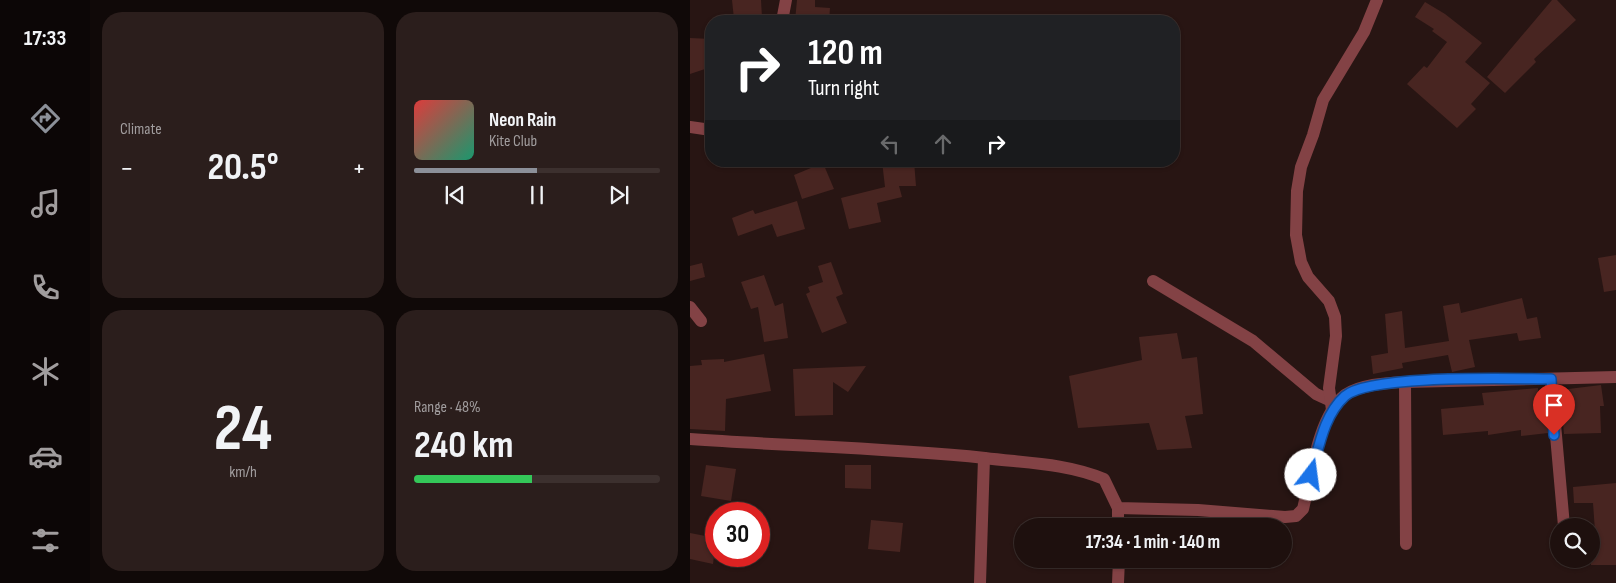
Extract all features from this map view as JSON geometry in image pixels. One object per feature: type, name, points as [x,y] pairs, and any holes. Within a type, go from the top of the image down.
[{"type":"street","points":[[783,15],[786,0]]},
{"type":"street","points":[[1118,508],[1296,516],[1303,509],[1331,405],[1330,378],[1336,336],[1335,317],[1329,301],[1308,277],[1300,262],[1296,235],[1297,191],[1301,167],[1314,135],[1322,100],[1364,32],[1377,0]]},
{"type":"street","points":[[690,127],[705,129]]},
{"type":"street","points":[[1152,281],[1253,341],[1331,405]]},
{"type":"street","points":[[690,306],[701,321]]},
{"type":"street","points":[[1331,405],[1359,389],[1383,384],[1484,378],[1551,379],[1616,377]]},
{"type":"street","points":[[1551,379],[1563,518]]},
{"type":"street","points":[[1405,382],[1406,544]]},
{"type":"street","points":[[690,439],[856,448],[984,458],[1089,473],[1104,478],[1118,508],[1118,518]]},
{"type":"street","points":[[980,583],[984,458]]},
{"type":"street","points":[[1118,583],[1119,568]]},
{"type":"building","points":[[732,0],[761,0],[762,15],[734,15]]},
{"type":"building","points":[[797,0],[815,0],[815,7],[830,8],[829,15],[796,15]]},
{"type":"building","points":[[1552,0],[1557,0],[1576,20],[1534,59],[1536,62],[1505,93],[1487,77]]},
{"type":"building","points":[[1425,2],[1445,14],[1482,43],[1465,62],[1490,83],[1471,104],[1476,109],[1457,128],[1407,84],[1424,66],[1427,68],[1447,42],[1432,31],[1434,29],[1415,17]]},
{"type":"building","points":[[690,38],[705,39],[705,69],[690,74]]},
{"type":"building","points":[[813,167],[825,167],[834,189],[802,199],[794,175]]},
{"type":"building","points":[[883,167],[914,167],[916,186],[899,186],[902,197],[877,203],[881,222],[849,229],[841,198],[885,187]]},
{"type":"building","points":[[797,201],[805,229],[777,237],[772,224],[738,236],[732,218],[753,210],[755,214]]},
{"type":"building","points":[[1616,255],[1616,290],[1604,292],[1598,258]]},
{"type":"building","points":[[831,262],[843,294],[836,297],[847,323],[822,333],[806,294],[810,292],[808,287],[823,282],[818,266]]},
{"type":"building","points":[[702,263],[705,277],[690,281],[690,266]]},
{"type":"building","points":[[764,275],[775,306],[783,303],[788,338],[764,342],[758,307],[751,309],[741,282]]},
{"type":"building","points":[[1522,298],[1527,319],[1537,317],[1541,338],[1519,341],[1517,333],[1469,340],[1475,367],[1452,372],[1448,355],[1402,363],[1403,368],[1373,374],[1371,356],[1388,353],[1385,314],[1402,311],[1405,348],[1449,341],[1443,306],[1459,303],[1461,313]]},
{"type":"building","points":[[1177,333],[1182,359],[1197,357],[1203,414],[1185,416],[1192,448],[1157,450],[1149,423],[1078,428],[1069,376],[1142,360],[1139,337]]},
{"type":"building","points":[[764,354],[771,391],[726,399],[725,431],[690,429],[690,366],[702,365],[701,360],[724,359],[724,362]]},
{"type":"building","points":[[866,366],[848,392],[833,382],[833,415],[795,416],[793,369]]},
{"type":"building","points":[[1601,385],[1604,406],[1600,406],[1601,433],[1564,434],[1560,390]]},
{"type":"building","points":[[1538,388],[1538,392],[1544,391],[1548,433],[1521,436],[1521,430],[1488,435],[1488,431],[1443,435],[1441,409],[1484,405],[1482,393]]},
{"type":"building","points":[[706,465],[736,469],[731,501],[701,496]]},
{"type":"building","points":[[845,465],[871,465],[871,489],[845,488]]},
{"type":"building","points":[[1616,483],[1616,565],[1600,565],[1600,518],[1594,518],[1593,503],[1574,503],[1573,487]]},
{"type":"building","points":[[871,520],[903,523],[900,552],[868,549]]},
{"type":"building","points":[[690,533],[705,536],[705,562],[690,559]]},
{"type":"route","points":[[1311,475],[1325,426],[1332,410],[1346,395],[1359,389],[1383,384],[1484,378],[1551,379],[1554,435]]}]
